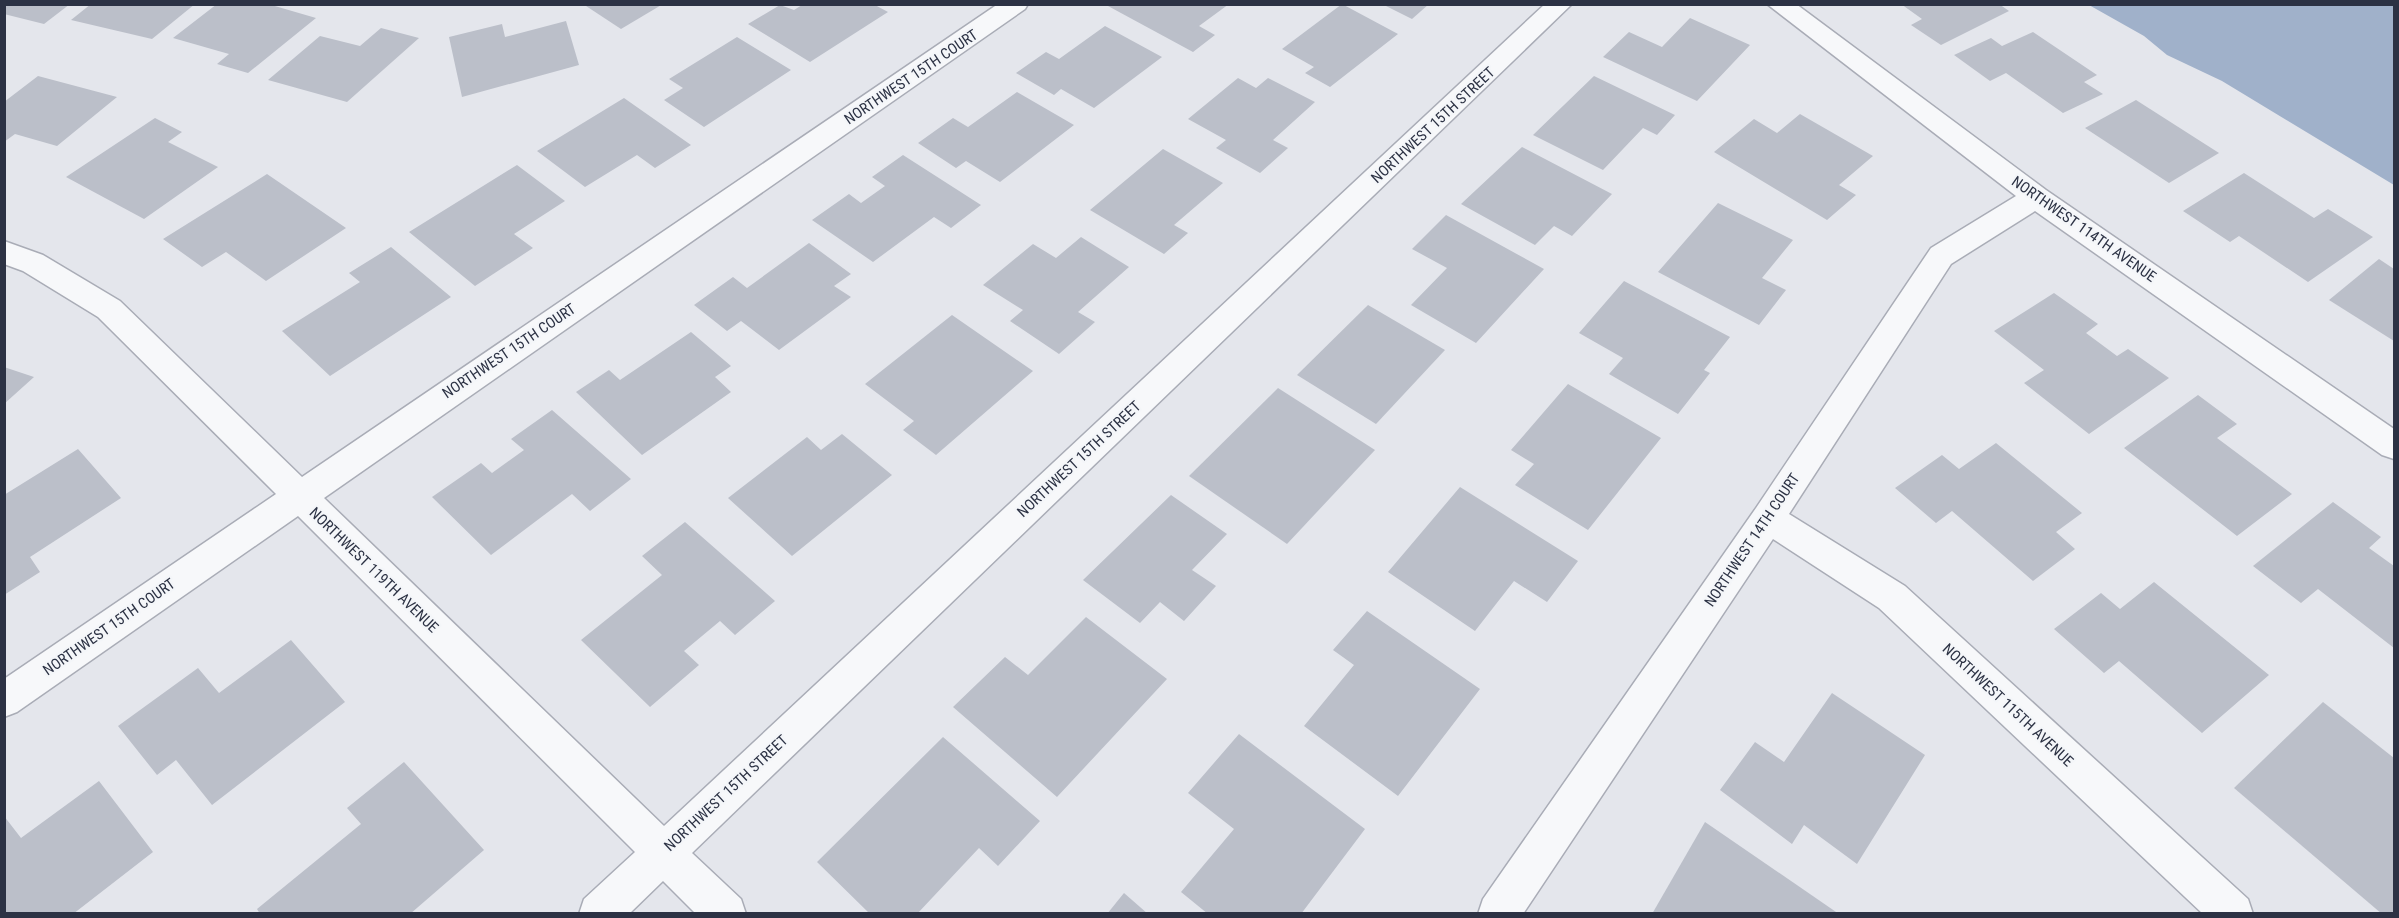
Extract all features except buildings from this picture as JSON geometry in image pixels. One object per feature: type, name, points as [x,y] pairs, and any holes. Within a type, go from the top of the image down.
[{"type":"street","name":"NORTHWEST 15TH COURT","points":[[4,700],[1016,4]]},
{"type":"street","name":"NORTHWEST 15TH STREET","points":[[599,914],[1560,4]]},
{"type":"street","name":"NORTHWEST 114TH AVENUE","points":[[1779,4],[2036,197],[2394,446]]},
{"type":"street","name":"NORTHWEST 14TH COURT","points":[[1498,914],[1768,518],[1941,256],[2036,197]]},
{"type":"street","name":"NORTHWEST 119TH AVENUE","points":[[4,252],[33,263],[109,309],[298,496],[665,851],[726,914]]},
{"type":"street","name":"NORTHWEST 115TH AVENUE","points":[[1768,518],[1892,597],[2233,914]]},
{"type":"water","points":[[2089,5],[2394,5],[2394,185],[2222,81],[2167,55],[2144,36]]}]
